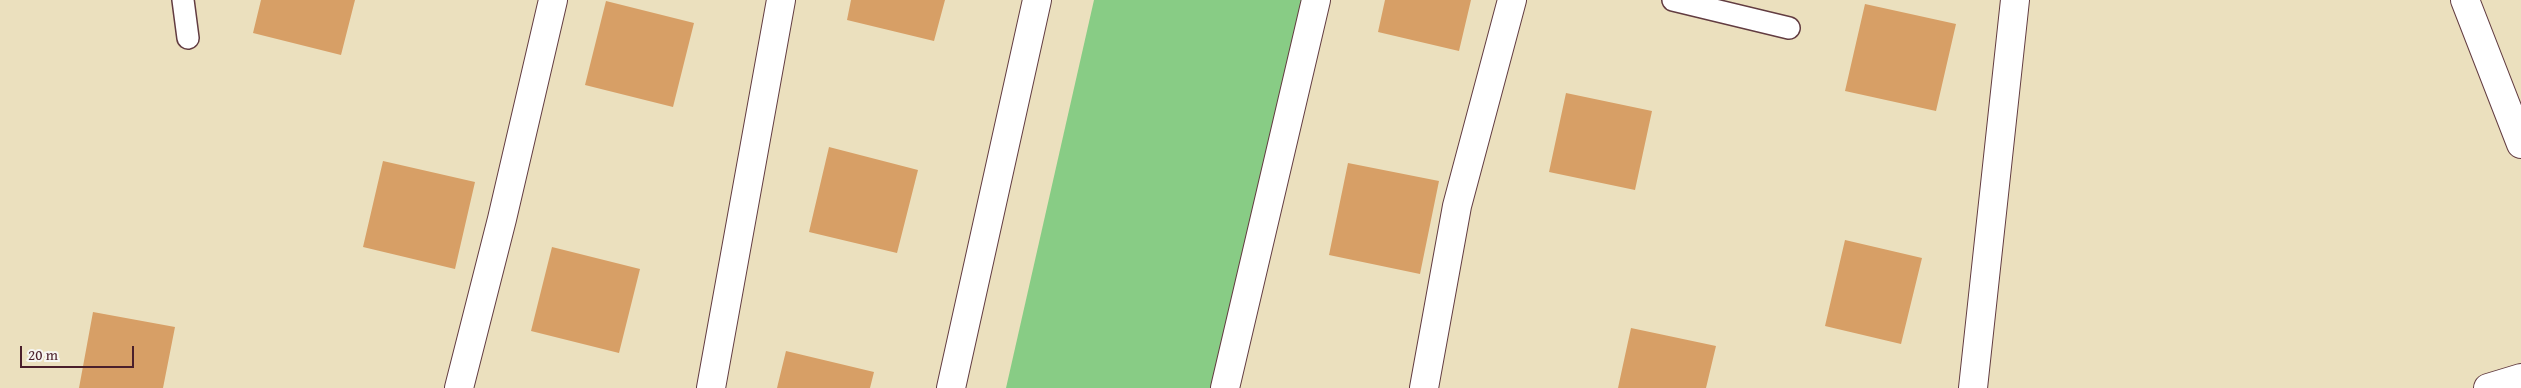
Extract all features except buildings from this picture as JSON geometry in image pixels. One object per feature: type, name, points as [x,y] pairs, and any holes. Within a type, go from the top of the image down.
[{"type":"street","points":[[459,388],[502,220],[553,0]]},
{"type":"street","points":[[711,388],[781,0]]},
{"type":"street","points":[[952,388],[1037,0]]},
{"type":"street","points":[[1225,388],[1316,0]]},
{"type":"street","points":[[1424,388],[1457,206],[1512,0]]},
{"type":"street","points":[[1973,388],[2015,0]]},
{"type":"street","points":[[2465,0],[2521,144]]},
{"type":"street","points":[[2488,388],[2521,378]]},
{"type":"lane","points":[[183,0],[188,38]]},
{"type":"lane","points":[[1673,0],[1789,28]]},
{"type":"green space","points":[[1094,0],[1303,0],[1217,388],[1006,388]]}]
